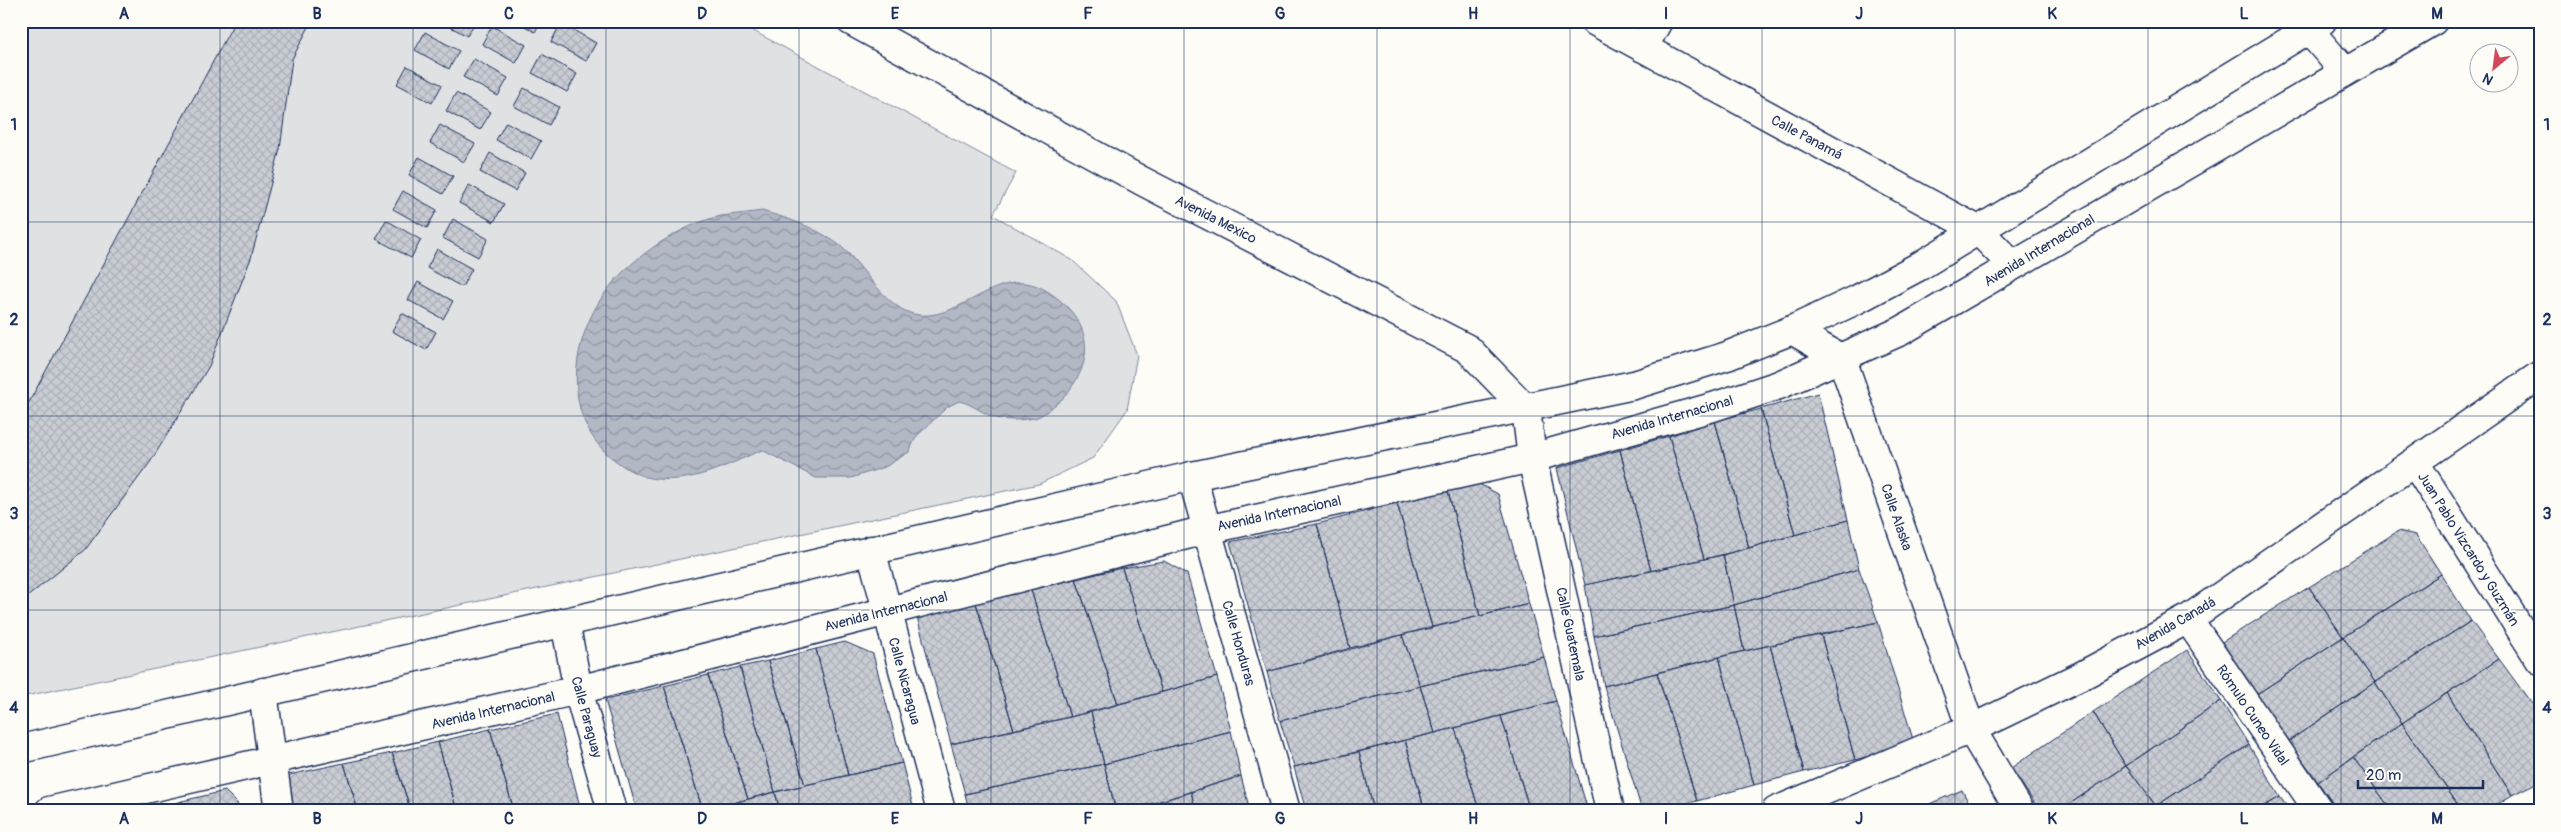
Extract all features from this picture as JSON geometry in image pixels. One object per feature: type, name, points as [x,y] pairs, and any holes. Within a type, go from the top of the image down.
[{"type":"main road","name":"Avenida Mexico","points":[[851,21],[1142,181],[1468,349],[1526,409]]},
{"type":"main road","name":"Calle Panamá","points":[[1594,21],[1978,230],[2012,264]]},
{"type":"main road","points":[[1643,48],[1658,21]]},
{"type":"main road","name":"Avenida Internacional","points":[[49,811],[578,690],[1206,530],[1532,458],[1714,407],[1779,385],[1842,359],[1933,313],[2012,264],[2433,21]]},
{"type":"main road","points":[[21,749],[1192,476],[1634,386],[1727,356],[1792,330],[1864,296],[1978,230],[2308,24],[2344,72]]},
{"type":"main road","points":[[1792,330],[1842,359]]},
{"type":"main road","name":"Calle Alaska","points":[[1842,359],[1971,730],[2020,811]]},
{"type":"main road","name":"Avenida Canadá","points":[[1776,811],[1971,730],[2081,676],[2188,619],[2540,375]]},
{"type":"main road","points":[[1526,409],[1532,458]]},
{"type":"main road","name":"Calle Guatemala","points":[[1532,458],[1610,811]]},
{"type":"main road","name":"Juan Pablo Vizcardo y Guzmán","points":[[2415,463],[2540,660]]},
{"type":"main road","name":"Calle Honduras","points":[[1192,476],[1286,811]]},
{"type":"main road","name":"Calle Nicaragua","points":[[871,550],[941,811]]},
{"type":"main road","name":"Rómulo Cuneo Vidal","points":[[2188,619],[2318,811]]},
{"type":"main road","name":"Calle Paraguay","points":[[565,622],[578,690],[612,811]]},
{"type":"main road","points":[[263,692],[279,811]]},
{"type":"shaded area","points":[[21,21],[735,21],[1016,173],[993,215],[1072,260],[1116,301],[1137,355],[1127,410],[1093,458],[1039,484],[21,697]]},
{"type":"water","points":[[762,211],[802,224],[838,244],[885,296],[907,312],[919,315],[936,314],[952,309],[998,287],[1014,283],[1030,284],[1047,291],[1069,309],[1077,319],[1082,330],[1085,342],[1085,355],[1082,368],[1075,382],[1059,402],[1037,417],[1030,419],[1010,420],[996,418],[959,401],[947,407],[916,437],[909,452],[885,467],[851,478],[816,478],[762,450],[711,471],[685,478],[651,478],[630,470],[616,461],[598,444],[586,424],[579,402],[576,379],[579,355],[585,331],[595,309],[608,289],[630,265],[674,234],[690,226],[721,216]]},
{"type":"building","points":[[235,21],[312,21],[292,59],[280,149],[251,258],[209,366],[151,461],[85,550],[21,602],[21,417]]},
{"type":"building","points":[[440,21],[476,21],[467,36]]},
{"type":"building","points":[[516,21],[541,21],[535,32]]},
{"type":"building","points":[[592,21],[606,21],[603,27]]},
{"type":"building","points":[[561,23],[596,43],[586,61],[551,42]]},
{"type":"building","points":[[492,26],[526,45],[516,63],[482,44]]},
{"type":"building","points":[[425,32],[459,51],[449,69],[415,50]]},
{"type":"building","points":[[542,54],[577,74],[567,92],[532,73]]},
{"type":"building","points":[[474,59],[508,78],[498,96],[463,77]]},
{"type":"building","points":[[407,66],[442,85],[432,103],[397,84]]},
{"type":"building","points":[[524,88],[559,107],[549,125],[514,106]]},
{"type":"building","points":[[456,93],[491,112],[480,130],[446,111]]},
{"type":"building","points":[[506,122],[541,141],[531,159],[496,140]]},
{"type":"building","points":[[440,125],[475,144],[464,162],[430,143]]},
{"type":"building","points":[[490,153],[525,173],[515,191],[480,172]]},
{"type":"building","points":[[419,157],[453,176],[443,194],[409,175]]},
{"type":"building","points":[[469,185],[504,204],[494,222],[459,203]]},
{"type":"building","points":[[403,191],[437,210],[427,228],[393,209]]},
{"type":"building","points":[[453,219],[488,239],[478,257],[443,238]]},
{"type":"building","points":[[386,220],[421,240],[411,258],[376,239]]},
{"type":"building","points":[[437,249],[472,269],[462,287],[427,268]]},
{"type":"building","points":[[418,282],[453,301],[443,319],[408,300]]},
{"type":"building","points":[[402,313],[436,332],[426,350],[392,331]]},
{"type":"building","points":[[1818,393],[1848,520],[1795,535],[1761,409]]},
{"type":"building","points":[[1761,409],[1795,535],[1749,548],[1715,421]]},
{"type":"building","points":[[1715,421],[1749,548],[1704,559],[1669,436]]},
{"type":"building","points":[[1669,436],[1704,559],[1651,571],[1620,450]]},
{"type":"building","points":[[1620,450],[1651,571],[1585,585],[1557,468]]},
{"type":"building","points":[[1479,484],[1498,494],[1529,604],[1480,616],[1448,491]]},
{"type":"building","points":[[1448,491],[1480,616],[1432,627],[1397,503]]},
{"type":"building","points":[[1397,503],[1432,627],[1350,648],[1317,524]]},
{"type":"building","points":[[1848,520],[1859,569],[1734,605],[1723,555]]},
{"type":"building","points":[[1317,524],[1350,648],[1267,672],[1230,542]]},
{"type":"building","points":[[2398,531],[2416,535],[2441,574],[2343,637],[2309,587]]},
{"type":"building","points":[[1723,555],[1734,605],[1594,636],[1585,585]]},
{"type":"building","points":[[1164,561],[1187,574],[1217,677],[1162,692],[1122,568]]},
{"type":"building","points":[[1122,568],[1162,692],[1118,704],[1076,579]]},
{"type":"building","points":[[1859,569],[1878,622],[1744,651],[1734,605]]},
{"type":"building","points":[[2441,574],[2471,621],[2375,682],[2343,637]]},
{"type":"building","points":[[1076,579],[1118,704],[1070,717],[1031,590]]},
{"type":"building","points":[[2309,587],[2343,637],[2257,694],[2222,642]]},
{"type":"building","points":[[1031,590],[1070,717],[1014,730],[976,603]]},
{"type":"building","points":[[976,603],[1014,730],[951,744],[917,617]]},
{"type":"building","points":[[1529,604],[1544,657],[1420,686],[1402,635]]},
{"type":"building","points":[[1734,605],[1744,651],[1604,686],[1594,636]]},
{"type":"building","points":[[2471,621],[2499,659],[2402,723],[2375,682]]},
{"type":"building","points":[[1878,622],[1914,743],[1855,760],[1821,635]]},
{"type":"building","points":[[1402,635],[1420,686],[1280,721],[1267,672]]},
{"type":"building","points":[[1821,635],[1855,760],[1804,772],[1770,645]]},
{"type":"building","points":[[2343,637],[2375,682],[2289,741],[2257,694]]},
{"type":"building","points":[[845,642],[873,654],[902,763],[848,775],[816,649]]},
{"type":"building","points":[[1770,645],[1804,772],[1754,785],[1719,657]]},
{"type":"building","points":[[816,649],[848,775],[805,785],[768,661]]},
{"type":"building","points":[[2187,650],[2221,701],[2126,766],[2093,712]]},
{"type":"building","points":[[1544,657],[1556,701],[1435,733],[1420,686]]},
{"type":"building","points":[[1719,657],[1754,785],[1697,801],[1657,673]]},
{"type":"building","points":[[2499,659],[2540,715],[2540,781],[2512,795],[2447,693]]},
{"type":"building","points":[[768,661],[805,785],[775,792],[740,667]]},
{"type":"building","points":[[740,667],[775,792],[748,799],[708,675]]},
{"type":"building","points":[[1657,673],[1697,801],[1656,811],[1642,811],[1604,686]]},
{"type":"building","points":[[708,675],[748,799],[703,811],[664,686]]},
{"type":"building","points":[[1217,677],[1231,731],[1104,764],[1091,712]]},
{"type":"building","points":[[2375,682],[2402,723],[2318,782],[2289,741]]},
{"type":"building","points":[[664,686],[703,811],[637,811],[605,700]]},
{"type":"building","points":[[1420,686],[1435,733],[1294,767],[1280,721]]},
{"type":"building","points":[[2447,693],[2512,795],[2487,811],[2462,811],[2402,723]]},
{"type":"building","points":[[1556,701],[1588,811],[1530,811],[1501,716]]},
{"type":"building","points":[[2221,701],[2249,745],[2156,806],[2126,766]]},
{"type":"building","points":[[1091,712],[1104,764],[965,794],[951,744]]},
{"type":"building","points":[[2093,712],[2126,766],[2059,811],[2040,811],[2011,768]]},
{"type":"building","points":[[557,714],[581,811],[514,811],[490,729]]},
{"type":"building","points":[[1501,716],[1530,811],[1479,811],[1455,728]]},
{"type":"building","points":[[2402,723],[2462,811],[2392,811],[2353,757]]},
{"type":"building","points":[[1455,728],[1479,811],[1425,811],[1405,740]]},
{"type":"building","points":[[490,729],[514,811],[457,811],[438,742]]},
{"type":"building","points":[[1231,731],[1241,776],[1128,811],[1116,811],[1104,764]]},
{"type":"building","points":[[1405,740],[1425,811],[1374,811],[1359,752]]},
{"type":"building","points":[[438,742],[457,811],[411,811],[392,753]]},
{"type":"building","points":[[2249,745],[2280,797],[2256,811],[2159,811],[2156,806]]},
{"type":"building","points":[[1359,752],[1374,811],[1306,811],[1294,767]]},
{"type":"building","points":[[392,753],[411,811],[358,811],[344,763]]},
{"type":"building","points":[[2353,757],[2392,811],[2338,811],[2318,782]]},
{"type":"building","points":[[344,763],[358,811],[294,811],[284,776]]},
{"type":"building","points":[[902,763],[914,810],[780,811],[775,792]]},
{"type":"building","points":[[1104,764],[1116,811],[969,811],[965,794]]},
{"type":"building","points":[[2126,766],[2156,806],[2149,811],[2059,811]]},
{"type":"building","points":[[1241,776],[1250,811],[1196,811],[1191,792]]},
{"type":"building","points":[[1962,790],[1973,811],[1913,811]]},
{"type":"building","points":[[225,791],[237,803],[239,811],[184,811],[182,801]]},
{"type":"building","points":[[775,792],[780,811],[705,811],[748,799]]},
{"type":"building","points":[[1191,792],[1196,811],[1141,811],[1140,807]]},
{"type":"building","points":[[2280,797],[2290,811],[2256,811]]},
{"type":"building","points":[[182,801],[184,811],[146,811]]}]
